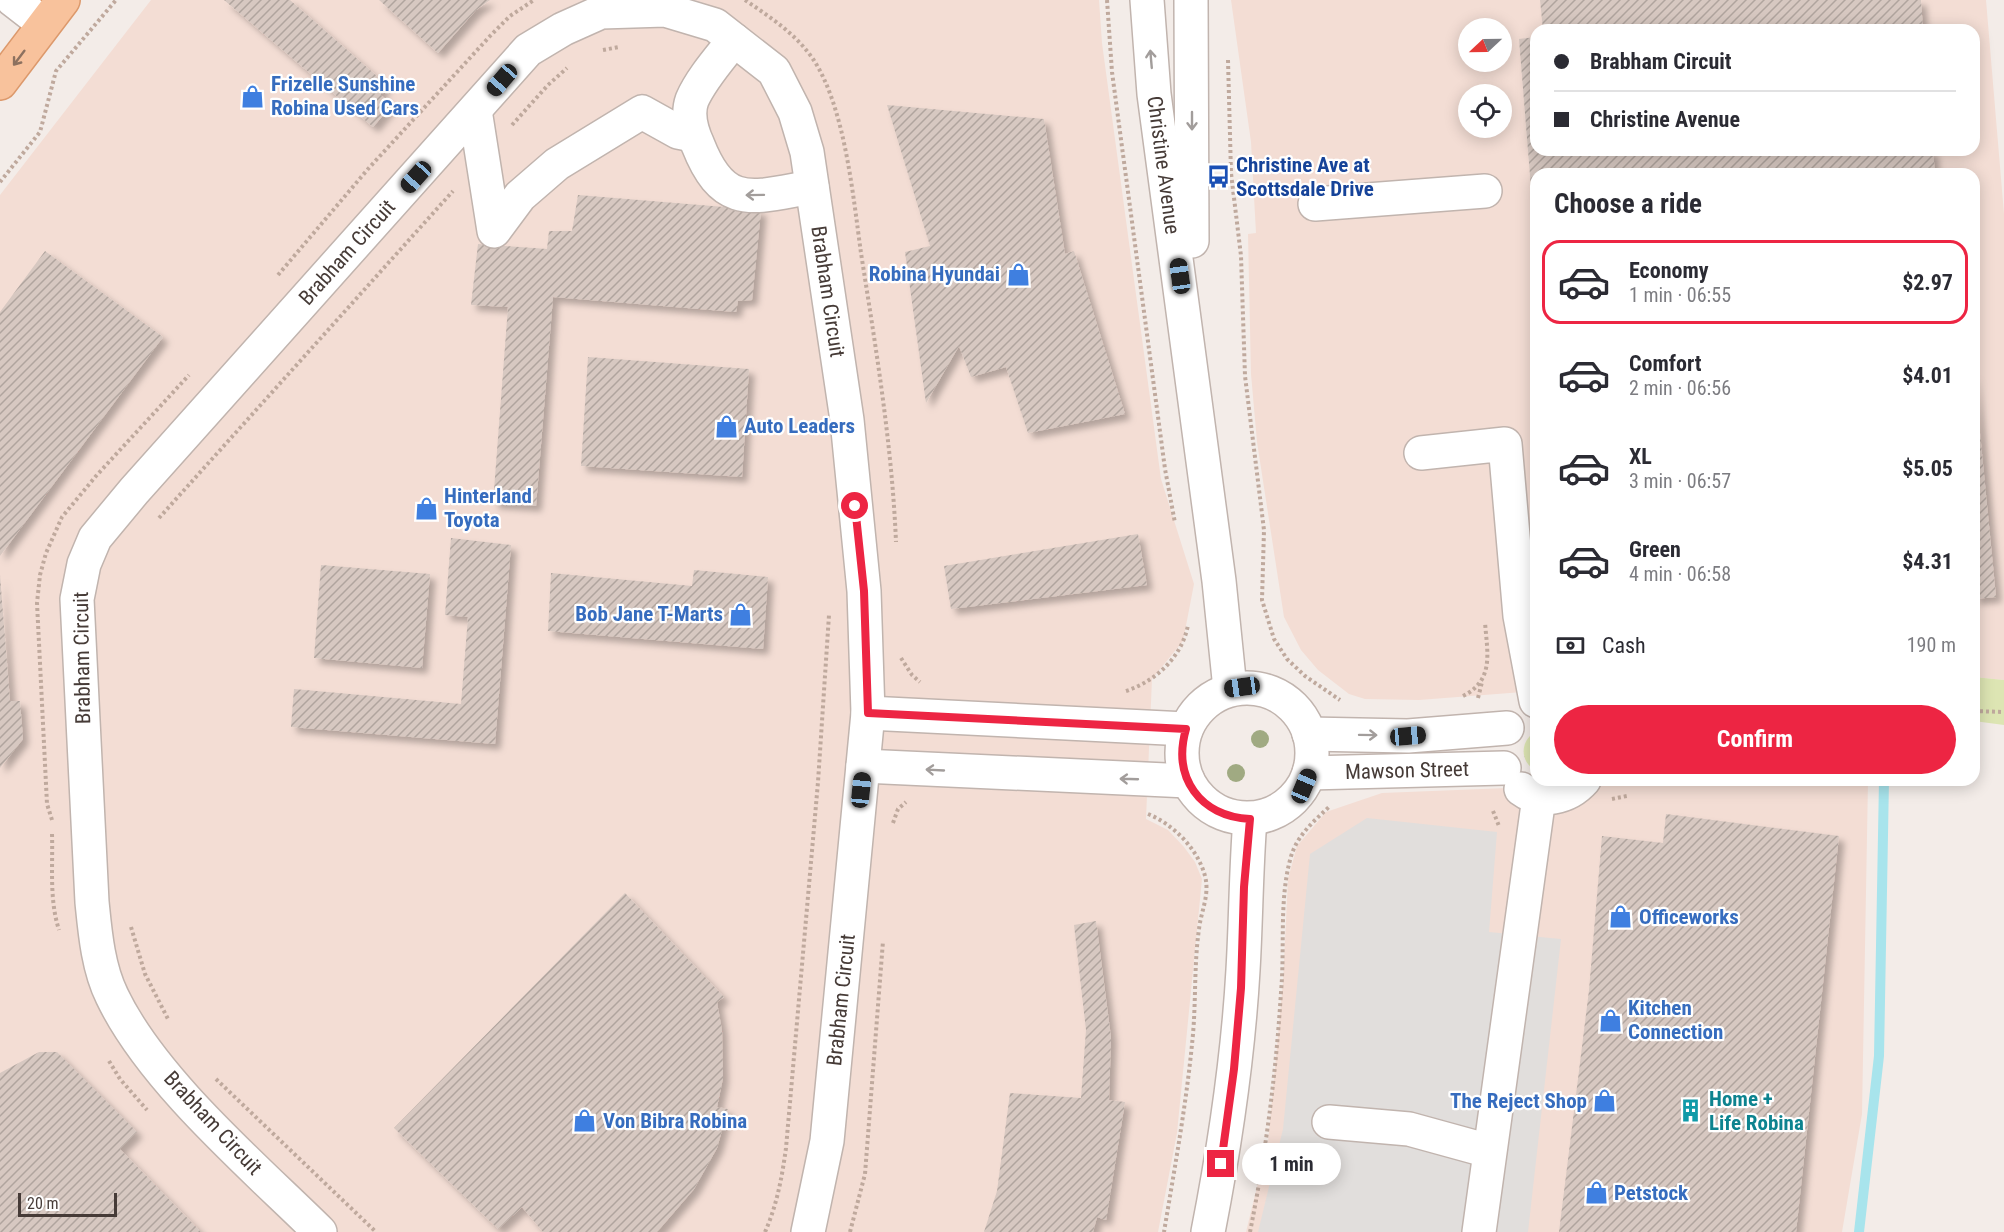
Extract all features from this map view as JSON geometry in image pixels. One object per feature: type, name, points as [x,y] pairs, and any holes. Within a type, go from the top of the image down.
[{"type":"main road","points":[[0,83],[54,12]]},
{"type":"street","points":[[13,0],[54,12]]},
{"type":"street","name":"Christine Avenue","points":[[1147,0],[1154,94],[1220,581],[1230,689]]},
{"type":"street","name":"Christine Avenue","points":[[1191,0],[1192,367]]},
{"type":"street","name":"Brabham Circuit","points":[[320,1232],[192,1104],[133,1035],[111,993],[96,939],[92,902],[77,599],[84,564],[95,538],[528,50],[563,29],[601,12],[665,10],[715,25],[774,71],[795,112],[807,152],[847,420],[864,591],[868,713],[827,1141],[808,1232]]},
{"type":"street","points":[[734,40],[692,101],[690,115],[693,135],[714,178],[730,192],[747,196],[812,187]]},
{"type":"street","points":[[476,110],[495,231],[520,196],[557,164],[642,112],[678,132],[693,135]]},
{"type":"street","points":[[1315,204],[1485,191]]},
{"type":"street","points":[[1421,453],[1505,444],[1524,537],[1530,631]]},
{"type":"street","points":[[1255,688],[1279,696],[1298,712],[1310,734],[1312,761],[1304,786],[1287,805],[1276,813],[1250,819],[1227,816],[1208,806],[1188,781],[1182,755],[1186,729],[1203,704],[1230,689],[1255,688]]},
{"type":"street","points":[[1530,709],[1514,718],[1507,728],[1501,753],[1504,768],[1512,782],[1525,792],[1539,797],[1555,797],[1570,792],[1593,792]]},
{"type":"street","points":[[868,713],[1186,729]]},
{"type":"street","name":"Mawson Street","points":[[1310,734],[1408,736],[1507,728]]},
{"type":"street","points":[[864,766],[1188,781]]},
{"type":"street","name":"Mawson Street","points":[[1309,774],[1504,768]]},
{"type":"street","points":[[1479,1232],[1539,797]]},
{"type":"street","points":[[1208,1232],[1234,1069],[1243,968],[1244,887],[1250,819]]},
{"type":"street","points":[[1329,1122],[1409,1129],[1489,1151]]},
{"type":"path","points":[[0,182],[40,132],[56,71],[116,0]]},
{"type":"path","points":[[275,279],[368,170],[491,36],[510,16],[534,0]]},
{"type":"path","points":[[745,0],[779,23],[813,59],[824,80],[836,114],[848,168],[878,367],[894,508],[896,554]]},
{"type":"path","points":[[1107,0],[1112,72],[1163,458],[1176,532]]},
{"type":"path","points":[[597,51],[626,46]]},
{"type":"path","points":[[1227,53],[1231,173],[1241,256],[1245,376],[1264,530],[1264,610],[1274,639],[1287,659],[1326,692],[1341,700],[1352,702]]},
{"type":"path","points":[[157,520],[548,85],[569,66]]},
{"type":"path","points":[[61,938],[54,917],[51,884],[52,818],[47,804],[38,638],[40,575],[46,553],[62,517],[96,476],[191,373]]},
{"type":"path","points":[[765,1232],[782,1180],[786,1148],[818,782],[829,604]]},
{"type":"path","points":[[1476,704],[1489,654],[1484,614]]},
{"type":"path","points":[[1122,692],[1163,671],[1186,635],[1189,621]]},
{"type":"path","points":[[900,647],[901,658],[912,675],[930,686]]},
{"type":"path","points":[[1458,699],[1482,682]]},
{"type":"path","points":[[1980,711],[2004,712]]},
{"type":"path","points":[[1250,1232],[1273,1096],[1288,867],[1296,843],[1304,831],[1338,797],[1342,788],[1343,773]]},
{"type":"path","points":[[1593,792],[1627,796]]},
{"type":"path","points":[[892,829],[898,809],[906,802],[917,798]]},
{"type":"path","points":[[1142,812],[1172,826],[1188,844],[1198,860],[1207,889],[1199,929],[1193,1033],[1184,1107],[1164,1232]]},
{"type":"path","points":[[130,924],[145,974],[171,1024]]},
{"type":"path","points":[[850,1232],[865,1174],[884,929]]},
{"type":"path","points":[[104,1053],[120,1079],[152,1116]]},
{"type":"path","points":[[211,1073],[376,1232]]},
{"type":"shaded area","points":[[151,0],[1099,0],[1102,43],[1161,479],[1194,584],[1183,641],[1152,679],[1146,819],[1168,830],[1184,847],[1195,862],[1202,879],[1177,1133],[1158,1232],[0,1232],[0,195]]},
{"type":"shaded area","points":[[1231,0],[1986,0],[2004,214],[2004,680],[1980,678],[1980,168],[1530,168],[1530,691],[1419,700],[1365,699],[1349,694],[1318,670],[1301,650],[1284,617],[1257,442],[1251,374],[1248,234],[1256,233],[1251,142]]},
{"type":"shaded area","points":[[1559,786],[1868,786],[1862,1114],[1842,1232],[1246,1232],[1268,1142],[1283,982],[1288,879],[1297,846],[1326,812],[1382,793]]},
{"type":"shaded area","points":[[1367,818],[1497,832],[1489,932],[1561,939],[1528,1232],[1258,1232],[1283,1129],[1310,854]]},
{"type":"green space","points":[[1980,678],[2004,680],[2004,725],[1980,722]]},
{"type":"green space","points":[[1530,736],[1530,767],[1524,757],[1524,745]]},
{"type":"building","points":[[224,0],[290,0],[386,84],[380,94],[392,105],[373,127]]},
{"type":"building","points":[[379,0],[490,0],[476,10],[438,53]]},
{"type":"building","points":[[1540,0],[1921,0],[1923,24],[1542,24]]},
{"type":"building","points":[[1530,38],[1530,156],[1934,156],[1934,168],[1530,168],[1530,175],[1519,39]]},
{"type":"building","points":[[887,105],[1044,119],[1065,254],[1074,251],[1125,414],[1028,433],[1006,367],[971,377],[959,346],[926,403],[905,252],[930,246]]},
{"type":"building","points":[[578,195],[761,210],[752,300],[738,301],[736,312],[553,297],[536,506],[493,503],[508,307],[471,305],[478,244],[547,249],[549,231],[572,231]]},
{"type":"building","points":[[45,251],[163,337],[0,556],[0,312]]},
{"type":"building","points":[[588,357],[749,369],[742,477],[581,466]]},
{"type":"building","points":[[1980,433],[1996,597],[1980,598]]},
{"type":"building","points":[[1138,534],[1147,585],[951,609],[944,566]]},
{"type":"building","points":[[451,538],[511,545],[495,744],[291,727],[294,689],[461,704],[468,617],[445,615]]},
{"type":"building","points":[[321,565],[430,574],[422,668],[314,658]]},
{"type":"building","points":[[694,570],[768,577],[763,649],[548,631],[551,573],[692,586]]},
{"type":"building","points":[[0,575],[10,701],[20,701],[23,739],[0,768]]},
{"type":"building","name":"Home + Life Robina","points":[[1666,814],[1839,836],[1796,1232],[1559,1232],[1589,990],[1602,836],[1663,843]]},
{"type":"building","points":[[625,893],[724,997],[717,1002],[722,1031],[723,1078],[717,1107],[728,1109],[717,1148],[694,1189],[657,1232],[543,1232],[522,1207],[498,1229],[394,1128]]},
{"type":"building","points":[[1096,921],[1111,1037],[1109,1100],[1125,1102],[1106,1220],[1097,1217],[1093,1232],[984,1232],[997,1191],[1010,1093],[1081,1098],[1086,1030],[1074,925]]},
{"type":"building","points":[[39,1052],[57,1052],[137,1132],[120,1149],[201,1232],[0,1232],[0,1073]]},
{"type":"waterway","points":[[1859,1232],[1879,1056],[1884,786]]},
{"type":"place","name":"Frizelle Sunshine Robina Used Cars","points":[[253,96]]},
{"type":"place","name":"Christine Ave at Scottsdale Drive","points":[[1218,177]]},
{"type":"place","name":"Robina Hyundai","points":[[1018,274]]},
{"type":"place","name":"Auto Leaders","points":[[726,426]]},
{"type":"place","name":"Hinterland Toyota","points":[[426,508]]},
{"type":"place","name":"Bob Jane T-Marts","points":[[741,614]]},
{"type":"place","name":"Officeworks","points":[[1621,917]]},
{"type":"place","name":"Kitchen Connection","points":[[1610,1020]]},
{"type":"place","name":"The Reject Shop","points":[[1605,1101]]},
{"type":"place","name":"Home + Life Robina","points":[[1691,1111]]},
{"type":"place","name":"Von Bibra Robina","points":[[585,1121]]},
{"type":"place","name":"Petstock","points":[[1596,1193]]},
{"type":"route","points":[[855,506],[864,591],[868,713],[1186,729],[1182,742],[1183,769],[1193,791],[1217,812],[1227,816],[1250,819],[1244,887],[1243,968],[1234,1069],[1221,1164]]}]
